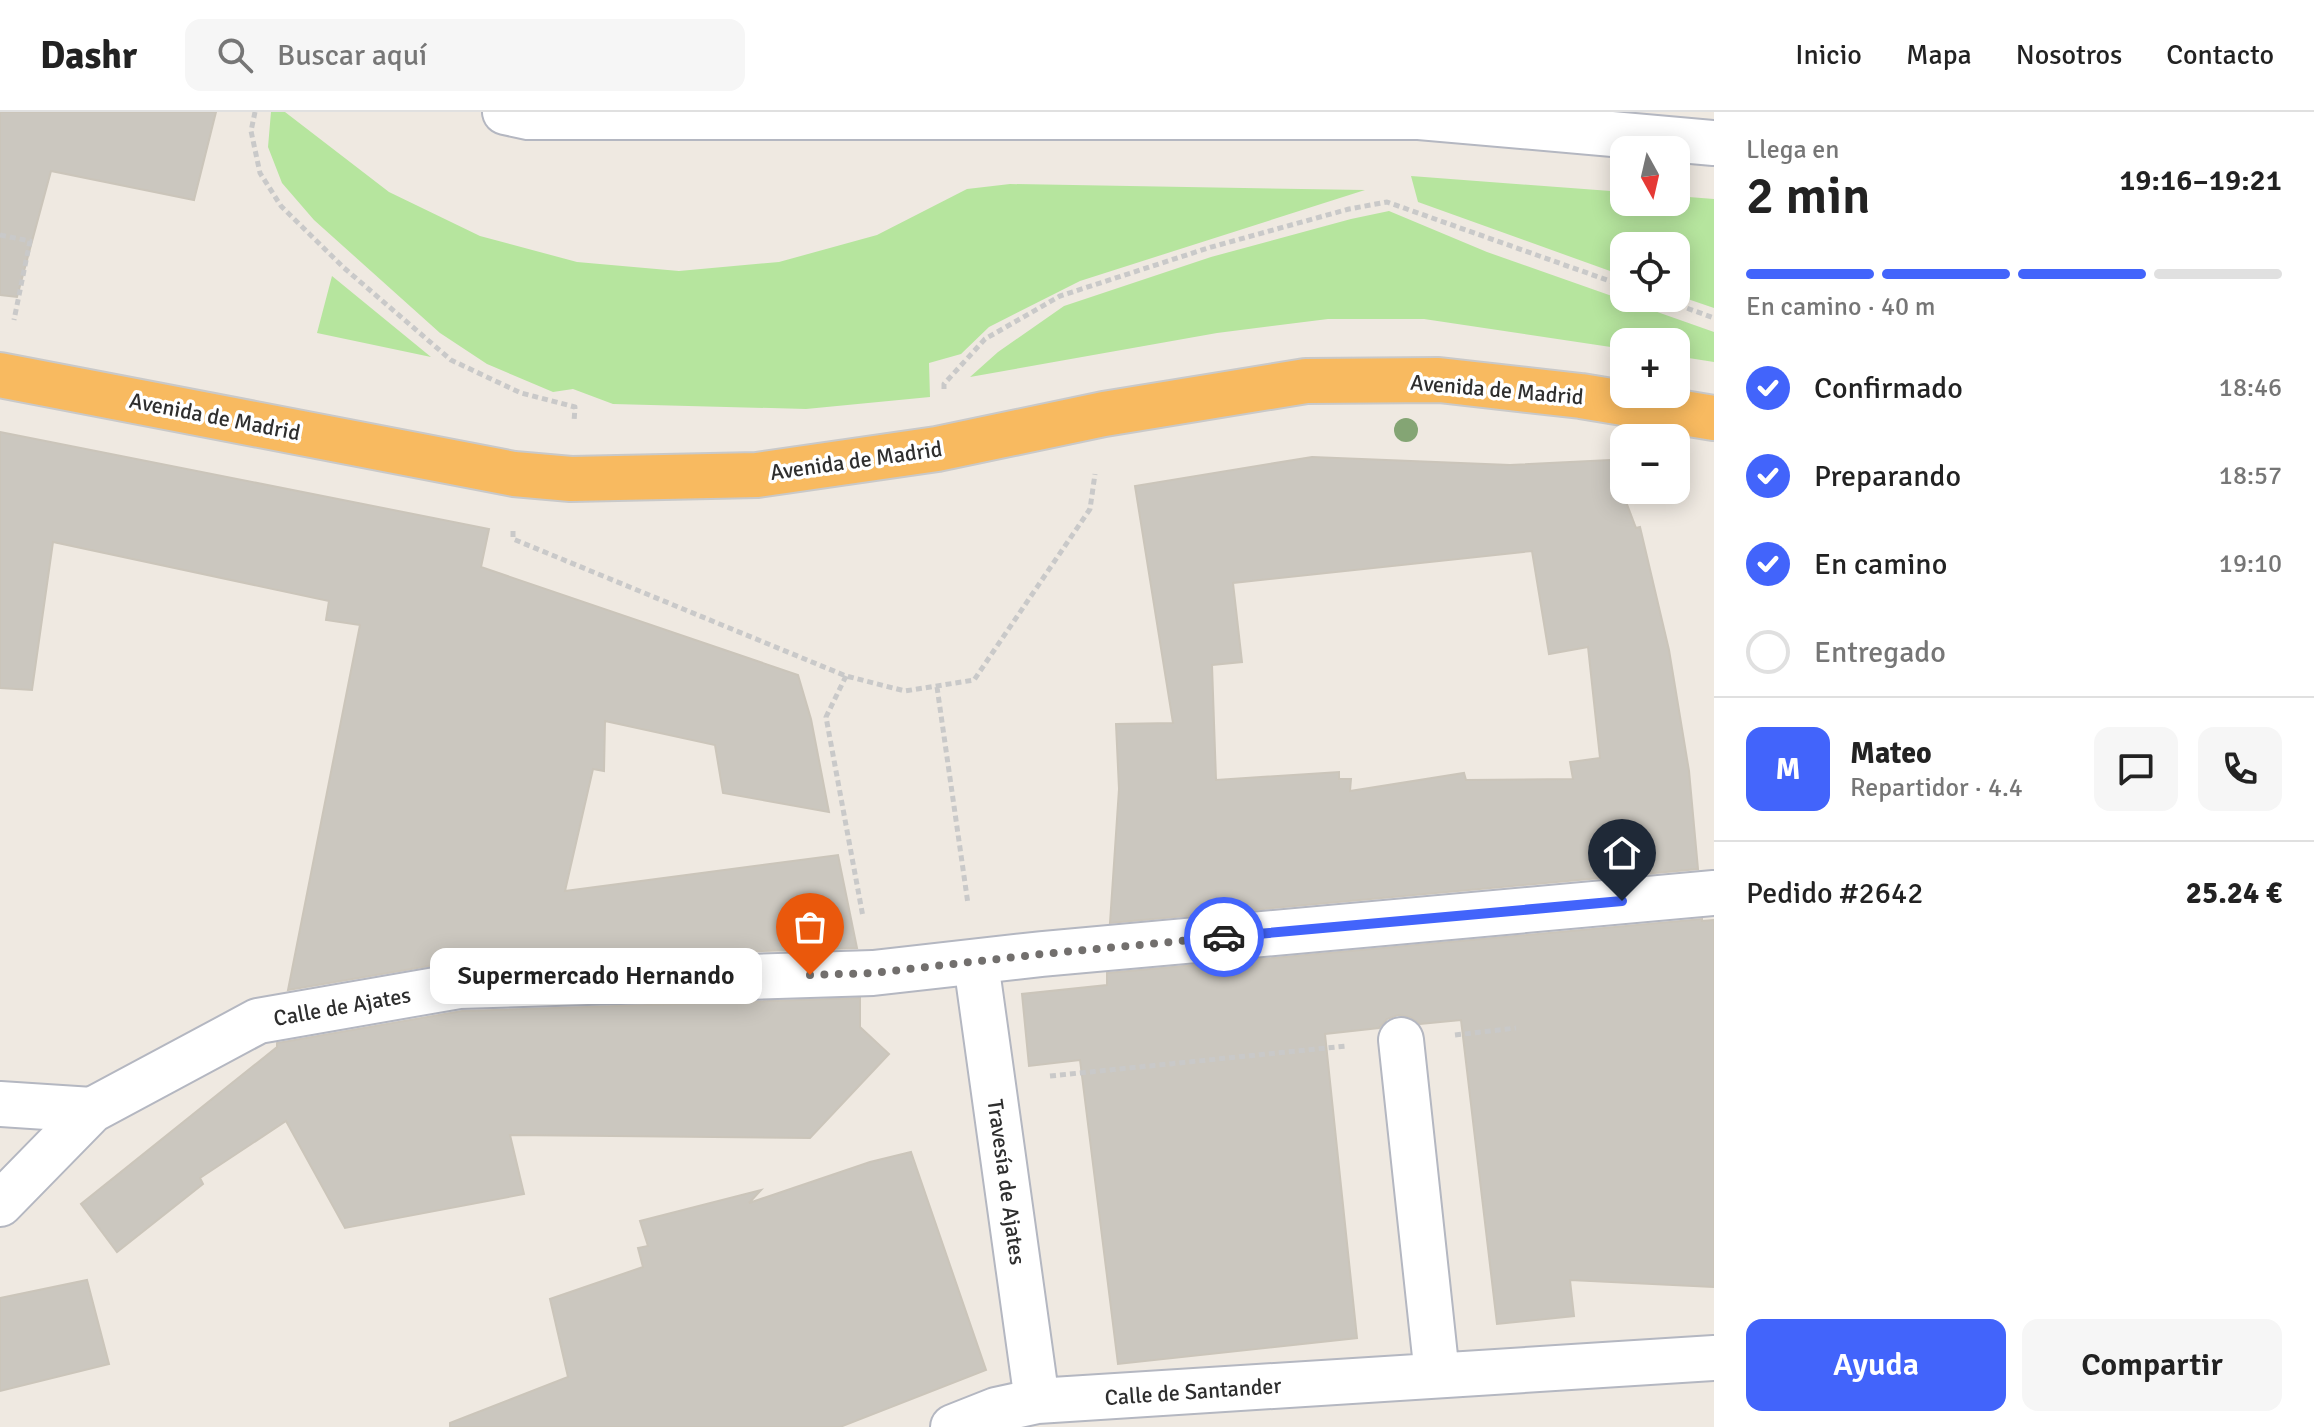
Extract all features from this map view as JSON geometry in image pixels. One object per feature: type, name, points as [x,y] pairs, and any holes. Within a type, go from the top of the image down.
[{"type":"highway","name":"Avenida de Madrid","points":[[1,375],[514,474],[571,479],[757,475],[937,449],[1104,414],[1306,381],[1439,380],[1581,396],[1714,418]]},
{"type":"street","points":[[505,112],[528,117],[1419,114],[1714,143]]},
{"type":"street","name":"Calle de Ajates","points":[[0,1204],[92,1110],[258,1021],[459,986],[873,973],[1042,954],[1714,893]]},
{"type":"street","name":"Travesía de Ajates","points":[[976,963],[1037,1401]]},
{"type":"street","points":[[1401,1040],[1437,1375]]},
{"type":"street","points":[[0,1104],[92,1110]]},
{"type":"street","name":"Calle de Santander","points":[[953,1427],[996,1410],[1037,1401],[1714,1358]]},
{"type":"path","points":[[255,112],[251,131],[260,173],[281,206],[343,267],[451,360],[521,393],[575,407]]},
{"type":"path","points":[[944,384],[985,339],[1060,296],[1208,248],[1349,209],[1387,202],[1610,281]]},
{"type":"path","points":[[0,235],[30,241],[1,375]]},
{"type":"path","points":[[1690,309],[1714,318]]},
{"type":"path","points":[[514,474],[513,539],[846,676],[905,691],[974,680],[1090,509],[1104,414]]},
{"type":"path","points":[[846,676],[826,717],[873,973]]},
{"type":"path","points":[[937,687],[976,963]]},
{"type":"path","points":[[993,1082],[1516,1028]]},
{"type":"green space","points":[[271,112],[285,112],[389,192],[480,236],[577,262],[679,271],[779,262],[877,235],[967,189],[1010,184],[1365,190],[1080,281],[989,327],[961,354],[929,363],[930,397],[806,409],[613,404],[573,389],[553,392],[487,364],[440,333],[314,220],[282,183],[268,147]]},
{"type":"green space","points":[[1411,176],[1610,191],[1610,216],[1690,216],[1690,197],[1714,199],[1714,308],[1690,300],[1690,232],[1610,232],[1610,271],[1418,202]]},
{"type":"green space","points":[[1389,211],[1487,252],[1610,295],[1610,312],[1657,312],[1714,332],[1714,362],[1690,358],[1690,328],[1610,328],[1610,347],[1424,319],[1328,319],[1217,333],[970,377],[998,352],[1064,306],[1211,257]]},
{"type":"green space","points":[[332,276],[431,357],[317,333]]},
{"type":"building","points":[[0,112],[216,112],[194,200],[51,171],[17,297],[0,295]]},
{"type":"building","points":[[0,432],[489,529],[481,567],[798,675],[811,719],[829,812],[723,793],[715,745],[605,721],[604,771],[593,769],[565,891],[838,855],[857,948],[458,961],[288,990],[360,625],[326,620],[329,601],[53,542],[32,690],[0,688]]},
{"type":"building","points":[[1312,457],[1510,465],[1610,460],[1610,504],[1627,504],[1636,528],[1640,527],[1669,650],[1689,771],[1698,869],[1110,923],[1119,789],[1116,724],[1173,723],[1135,486]],"holes":[[[1532,551],[1549,654],[1588,647],[1600,758],[1570,762],[1573,779],[1466,780],[1464,773],[1350,791],[1351,779],[1339,779],[1339,772],[1216,780],[1212,665],[1242,662],[1233,583]]]},
{"type":"building","points":[[1714,920],[1714,1287],[1570,1280],[1574,1316],[1497,1324],[1461,1020],[1420,1024],[1410,1017],[1398,1015],[1387,1019],[1379,1028],[1325,1034],[1357,1338],[1118,1364],[1080,1060],[1029,1066],[1022,994],[1107,985],[1107,973]]},
{"type":"building","points":[[860,998],[860,1027],[889,1054],[810,1138],[510,1135],[524,1194],[345,1228],[286,1121],[200,1178],[203,1184],[117,1252],[81,1204],[277,1047],[277,1043],[462,1011]]},
{"type":"building","points":[[911,1152],[986,1370],[840,1427],[450,1427],[450,1423],[568,1377],[550,1299],[643,1267],[638,1248],[648,1246],[640,1221],[761,1190],[749,1203],[870,1162]]},
{"type":"building","points":[[87,1280],[109,1364],[0,1391],[0,1298]]},
{"type":"way so far","points":[[810,975],[873,973],[1224,937]]},
{"type":"place","name":"Supermercado Hernando","points":[[810,975]]},
{"type":"route","points":[[1224,937],[1622,901]]}]
